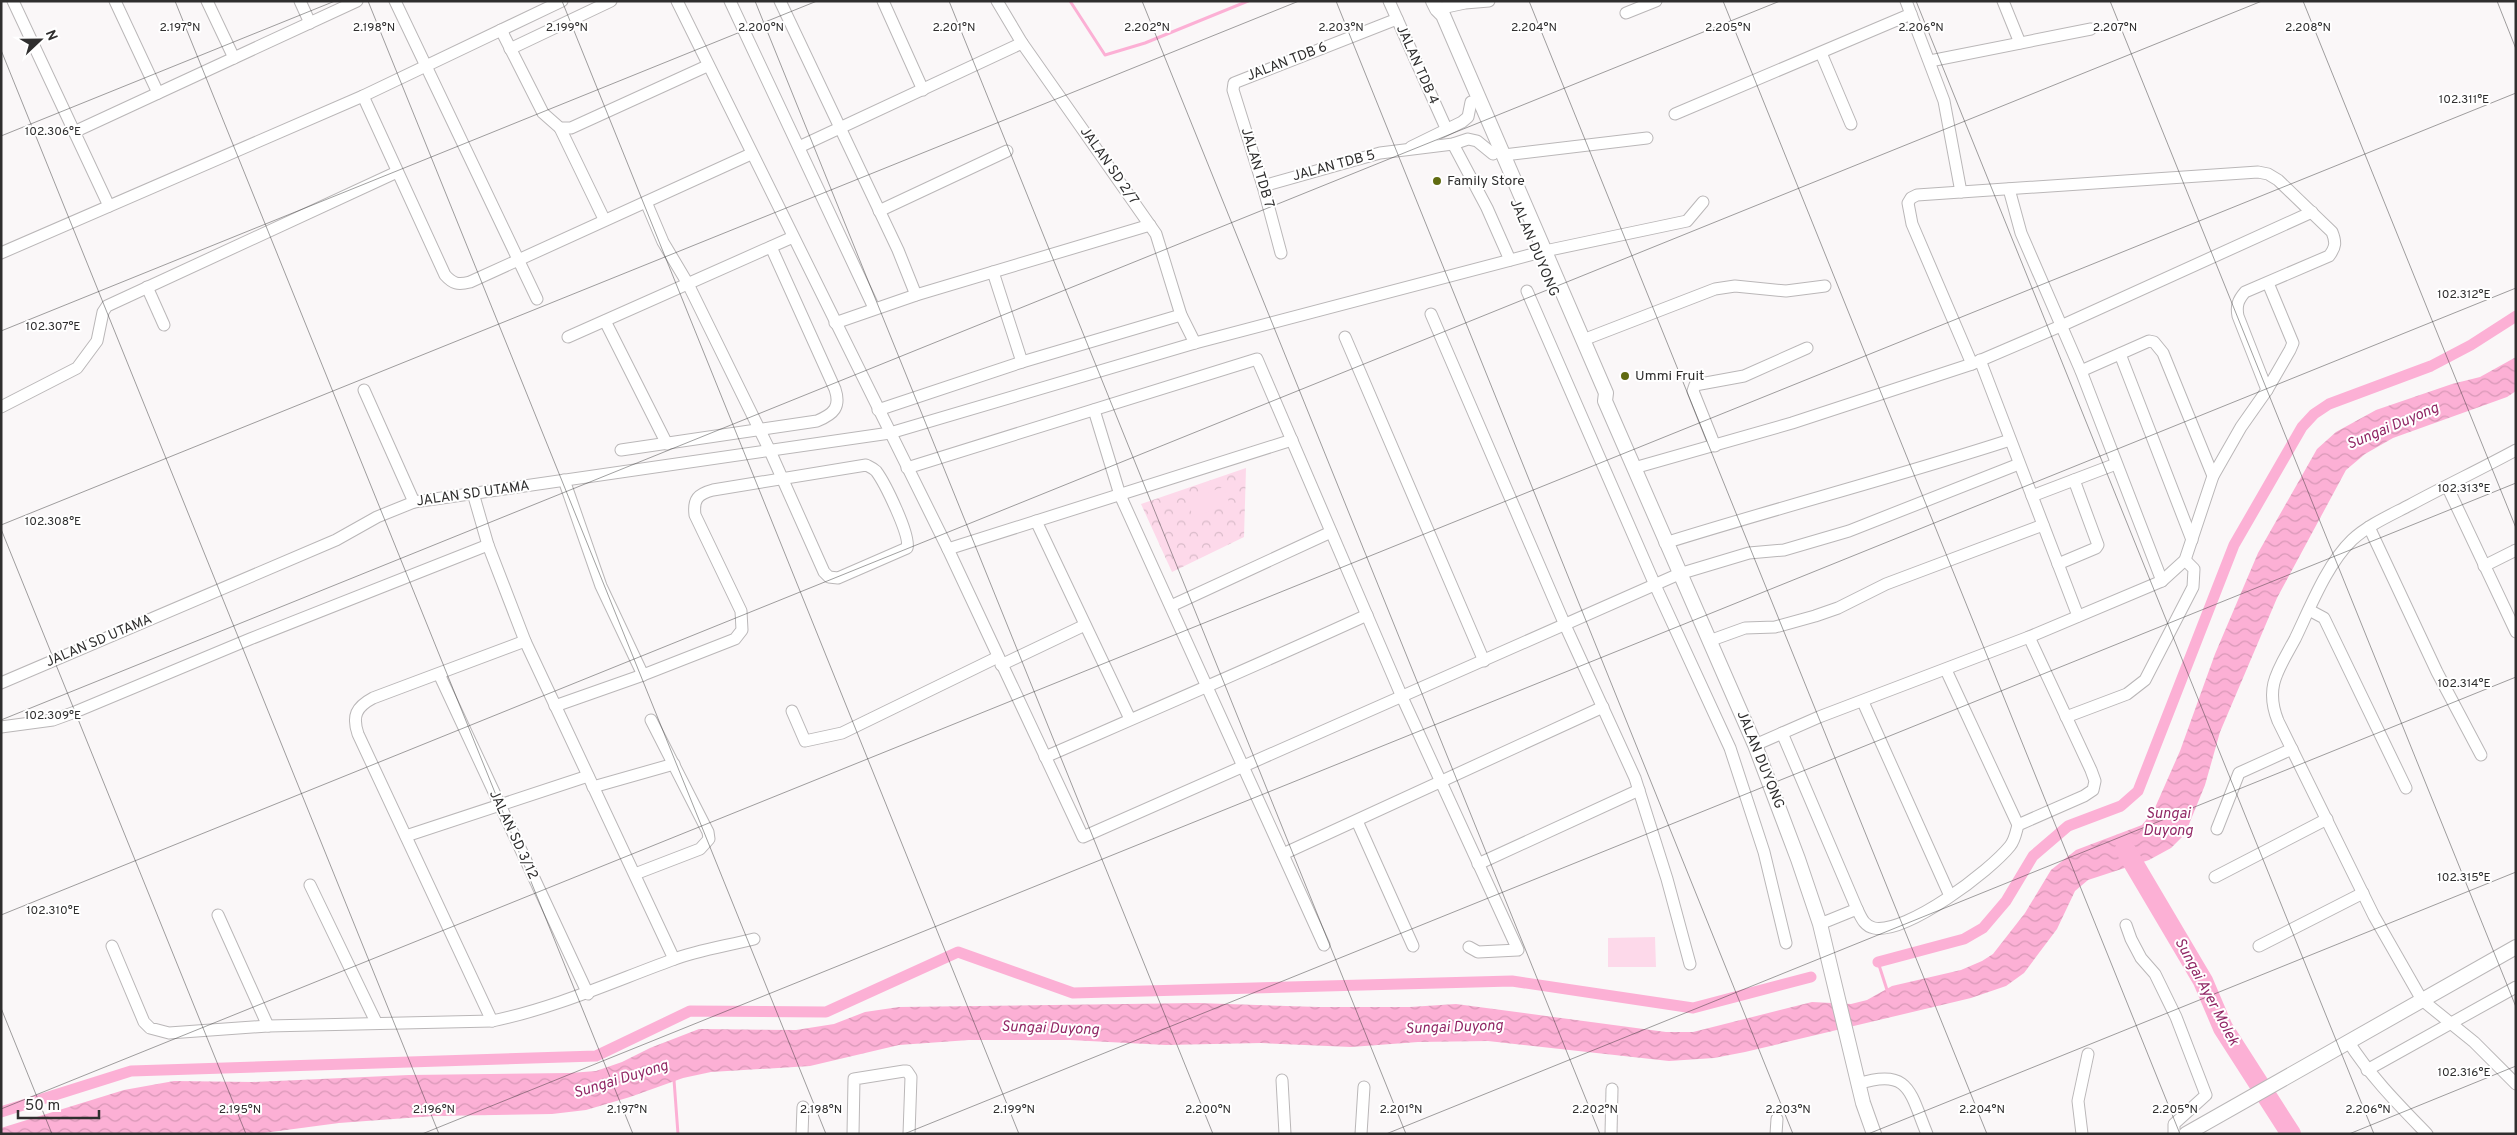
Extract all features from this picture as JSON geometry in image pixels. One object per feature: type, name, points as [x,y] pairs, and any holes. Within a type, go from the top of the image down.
[{"type":"main road","name":"JALAN DUYONG","points":[[1435,5],[1434,17],[1471,102],[1498,155]]},
{"type":"main road","name":"JALAN DUYONG","points":[[1435,5],[1443,15],[1597,396],[1605,401]]},
{"type":"main road","name":"JALAN DUYONG","points":[[1540,252],[1583,340],[1606,393],[1605,401],[1755,745],[1798,859],[1820,924],[1858,1084],[1874,1134]]},
{"type":"main road","points":[[2186,1134],[2516,947]]},
{"type":"main road","points":[[1863,1103],[1868,1134]]},
{"type":"street","points":[[14,1],[109,206]]},
{"type":"street","points":[[115,1],[158,93]]},
{"type":"street","points":[[207,1],[234,58]]},
{"type":"street","points":[[300,1],[310,23]]},
{"type":"street","points":[[74,132],[357,1]]},
{"type":"street","points":[[395,1],[537,299]]},
{"type":"street","points":[[2,250],[109,206],[363,96],[562,1]]},
{"type":"street","points":[[510,49],[611,1]]},
{"type":"street","points":[[677,1],[707,66],[948,549],[1083,837],[1244,768],[1679,574],[1749,553],[1784,550],[1849,531],[2019,464]]},
{"type":"street","points":[[730,1],[874,308]]},
{"type":"street","points":[[780,1],[898,250],[916,294]]},
{"type":"street","points":[[883,1],[923,90]]},
{"type":"street","name":"JALAN SD 2/7","points":[[997,1],[1022,43],[1150,225],[1160,244],[1181,315],[1195,343]]},
{"type":"street","name":"JALAN TDB 4","points":[[1389,1],[1446,128]]},
{"type":"street","points":[[1435,5],[1489,1]]},
{"type":"street","points":[[1626,13],[1656,1]]},
{"type":"street","points":[[1906,1],[1944,101],[1962,192]]},
{"type":"street","points":[[2003,1],[2020,43]]},
{"type":"street","points":[[1675,114],[1911,14]]},
{"type":"street","name":"JALAN TDB 6","points":[[1234,84],[1397,20]]},
{"type":"street","points":[[1930,61],[2091,28]]},
{"type":"street","points":[[501,30],[543,113],[560,128],[604,220]]},
{"type":"street","points":[[799,146],[840,129],[1022,43]]},
{"type":"street","points":[[1821,53],[1851,124]]},
{"type":"street","points":[[560,128],[571,128],[707,66]]},
{"type":"street","name":"JALAN TDB 7","points":[[1234,84],[1233,90],[1263,186],[1280,253]]},
{"type":"street","points":[[363,96],[445,275],[451,282],[460,285],[751,154]]},
{"type":"street","points":[[1405,150],[1446,128],[1462,122],[1468,117],[1471,102]]},
{"type":"street","points":[[1498,155],[1647,138]]},
{"type":"street","name":"JALAN TDB 5","points":[[1263,186],[1380,153],[1454,144],[1468,139],[1477,141],[1498,155]]},
{"type":"street","points":[[1454,144],[1487,208],[1510,260]]},
{"type":"street","points":[[879,211],[1007,151]]},
{"type":"street","points":[[1,407],[77,368],[97,341],[102,312],[107,306],[397,172]]},
{"type":"street","points":[[2078,616],[2010,440],[1909,212],[1908,203],[1912,198],[1917,195],[2258,172],[2268,174],[2278,180],[2312,212],[2332,232],[2335,240],[2334,248],[2329,256],[2246,292],[2240,298],[2237,307],[2238,316],[2266,390]]},
{"type":"street","points":[[2009,189],[2021,232],[2063,325],[2162,581]]},
{"type":"street","points":[[555,706],[725,645],[735,639],[742,630],[743,620],[740,611],[696,515],[694,505],[697,497],[713,490],[781,478],[866,465],[873,468],[886,490],[908,543],[906,548],[838,578],[829,577],[824,572],[781,478],[770,451],[688,284],[664,242],[646,202]]},
{"type":"street","name":"JALAN SD UTAMA","points":[[1,683],[336,540],[377,517],[414,502],[890,433],[1195,343],[1540,252],[1687,221],[1703,202]]},
{"type":"street","points":[[1634,468],[1715,446],[1976,362],[2063,325],[2312,212]]},
{"type":"street","points":[[835,323],[916,294],[1150,225]]},
{"type":"street","points":[[568,337],[793,238]]},
{"type":"street","points":[[621,450],[817,421],[832,414],[838,403],[835,389],[772,247]]},
{"type":"street","points":[[993,272],[1022,362]]},
{"type":"street","points":[[1755,745],[2029,637],[2162,581],[2186,560],[2213,476],[2293,343],[2268,283]]},
{"type":"street","points":[[1583,340],[1715,289],[1735,286],[1786,291],[1825,286]]},
{"type":"street","points":[[147,288],[164,325]]},
{"type":"street","points":[[1527,291],[1655,584],[1730,748],[1764,852],[1786,943]]},
{"type":"street","points":[[1432,314],[1565,625],[1639,790],[1667,879],[1690,964]]},
{"type":"street","points":[[878,410],[1022,362],[1181,315]]},
{"type":"street","points":[[605,321],[667,444]]},
{"type":"street","points":[[1346,336],[1484,661]]},
{"type":"street","points":[[2081,371],[2149,341],[2158,346],[2213,476]]},
{"type":"street","points":[[1715,446],[1693,391],[1695,385],[1744,376],[1807,348]]},
{"type":"street","points":[[2120,354],[2192,540]]},
{"type":"street","points":[[907,468],[1257,359],[1402,697],[1518,950],[1478,952],[1469,947]]},
{"type":"street","points":[[364,390],[414,502]]},
{"type":"street","points":[[1094,410],[1120,494],[1324,945]]},
{"type":"street","points":[[948,549],[1292,440]]},
{"type":"street","points":[[1665,542],[1827,494],[1912,472],[2010,440]]},
{"type":"street","points":[[2516,450],[2369,528],[2351,541],[2340,556],[2309,610],[2271,690],[2272,708],[2363,893],[2422,1000],[2493,1059],[2516,1084]]},
{"type":"street","points":[[2032,496],[2116,464]]},
{"type":"street","points":[[564,480],[601,586],[644,675]]},
{"type":"street","points":[[2058,564],[2096,548],[2098,545],[2074,480]]},
{"type":"street","points":[[2447,486],[2516,632]]},
{"type":"street","points":[[473,493],[488,545],[525,641],[674,959]]},
{"type":"street","points":[[1036,521],[1130,719]]},
{"type":"street","points":[[1709,641],[1745,628],[1775,627],[1815,616],[1838,608],[1886,584],[2043,525]]},
{"type":"street","points":[[2369,528],[2437,672],[2481,755]]},
{"type":"street","points":[[1170,606],[1331,532]]},
{"type":"street","points":[[1,727],[53,720],[75,712],[250,638],[488,545]]},
{"type":"street","points":[[2484,566],[2516,550]]},
{"type":"street","points":[[2066,717],[2127,694],[2144,680],[2193,587],[2194,569],[2186,560]]},
{"type":"street","points":[[2309,610],[2324,618],[2406,788]]},
{"type":"street","points":[[1045,757],[1130,719],[1208,688],[1367,615]]},
{"type":"street","points":[[792,711],[805,741],[829,737],[842,733],[1000,661],[1086,625]]},
{"type":"street","points":[[2018,824],[2084,796],[2093,790],[2094,781],[2091,770],[2029,637]]},
{"type":"street","points":[[492,1021],[358,734],[354,715],[358,708],[373,698],[525,641]]},
{"type":"street","points":[[1782,733],[1857,909],[1864,922],[1872,928],[1886,928],[1922,914],[1986,871],[2011,845],[2018,824],[1946,670]]},
{"type":"street","name":"JALAN SD 3/12","points":[[439,674],[588,994]]},
{"type":"street","points":[[1863,702],[1950,896]]},
{"type":"street","points":[[1283,854],[1603,708]]},
{"type":"street","points":[[635,874],[700,849],[709,839],[708,832],[651,720]]},
{"type":"street","points":[[2217,828],[2239,773],[2292,749]]},
{"type":"street","points":[[406,836],[499,805],[590,781],[674,764]]},
{"type":"street","points":[[1478,864],[1639,790]]},
{"type":"street","points":[[2214,877],[2327,819]]},
{"type":"street","points":[[1357,821],[1412,946]]},
{"type":"street","points":[[310,885],[376,1022]]},
{"type":"street","points":[[2259,946],[2363,893]]},
{"type":"street","points":[[1820,924],[1857,909]]},
{"type":"street","points":[[218,915],[268,1026]]},
{"type":"street","points":[[2126,925],[2131,939],[2142,958],[2156,974],[2176,1017],[2190,1059],[2205,1089],[2206,1095],[2201,1101],[2174,1124],[2174,1134]]},
{"type":"street","points":[[112,946],[144,1022],[150,1028],[168,1033],[268,1026],[376,1022],[492,1021],[526,1014],[588,994],[674,959],[754,939]]},
{"type":"street","points":[[2367,1070],[2450,1022],[2516,987]]},
{"type":"street","points":[[2348,1041],[2367,1070],[2427,1134]]},
{"type":"street","points":[[2082,1134],[2078,1101],[2088,1054]]},
{"type":"street","points":[[853,1134],[854,1080],[904,1071],[907,1071],[911,1077],[909,1134]]},
{"type":"street","points":[[1858,1084],[1887,1077],[1895,1078],[1910,1093],[1927,1134]]},
{"type":"street","points":[[1282,1080],[1285,1134]]},
{"type":"street","points":[[1361,1134],[1364,1087]]},
{"type":"street","points":[[1611,1134],[1612,1089]]},
{"type":"street","points":[[802,1134],[803,1107]]},
{"type":"street","points":[[1776,1134],[1778,1118]]},
{"type":"green space","points":[[1246,468],[1244,537],[1172,572],[1141,504]]},
{"type":"green space","points":[[1224,487],[1230,505],[1193,517],[1187,499]]},
{"type":"green space","points":[[1655,937],[1656,967],[1608,967],[1608,938]]},
{"type":"water","name":"Sungai Duyong","points":[[2516,357],[2516,391],[2507,397],[2393,438],[2365,454],[2346,470],[2277,598],[2220,732],[2205,785],[2185,834],[2171,848],[2149,860],[2088,880],[2075,891],[2057,929],[2024,973],[2006,986],[1971,998],[1714,1058],[1669,1061],[1488,1041],[1418,1042],[1351,1047],[1261,1043],[1166,1045],[1070,1040],[969,1040],[899,1045],[810,1066],[711,1072],[683,1078],[586,1110],[552,1114],[434,1116],[339,1123],[256,1134],[1,1134],[1,1128],[124,1090],[174,1081],[252,1082],[409,1075],[596,1071],[699,1029],[796,1030],[834,1024],[865,1012],[899,1007],[1198,1003],[1319,1007],[1410,1007],[1456,1004],[1666,1032],[1693,1032],[1812,1002],[1851,1004],[1867,1000],[1892,986],[1961,970],[1993,954],[2025,913],[2051,870],[2076,850],[2142,825],[2154,810],[2180,751],[2215,654],[2258,553],[2317,449],[2336,432],[2376,410],[2452,384],[2480,377]]},
{"type":"waterway","points":[[1070,1],[1105,55],[1145,43],[1248,1]]},
{"type":"waterway","points":[[1878,962],[1964,939],[1983,928],[2006,901],[2033,856],[2068,826],[2121,806],[2138,791],[2234,545],[2302,427],[2314,414],[2329,404],[2431,366],[2471,345],[2516,316]]},
{"type":"waterway","name":"Sungai Ayer Molek","points":[[2125,849],[2203,981],[2223,1028],[2291,1134]]},
{"type":"waterway","points":[[1,1112],[131,1071],[596,1056],[690,1011],[826,1012],[958,952],[1073,993],[1512,981],[1693,1008],[1811,977]]},
{"type":"waterway","points":[[1878,962],[1888,993]]},
{"type":"waterway","points":[[674,1080],[678,1134]]},
{"type":"place","name":"Family Store","points":[[1437,181]]},
{"type":"place","name":"Ummi Fruit","points":[[1625,376]]}]
